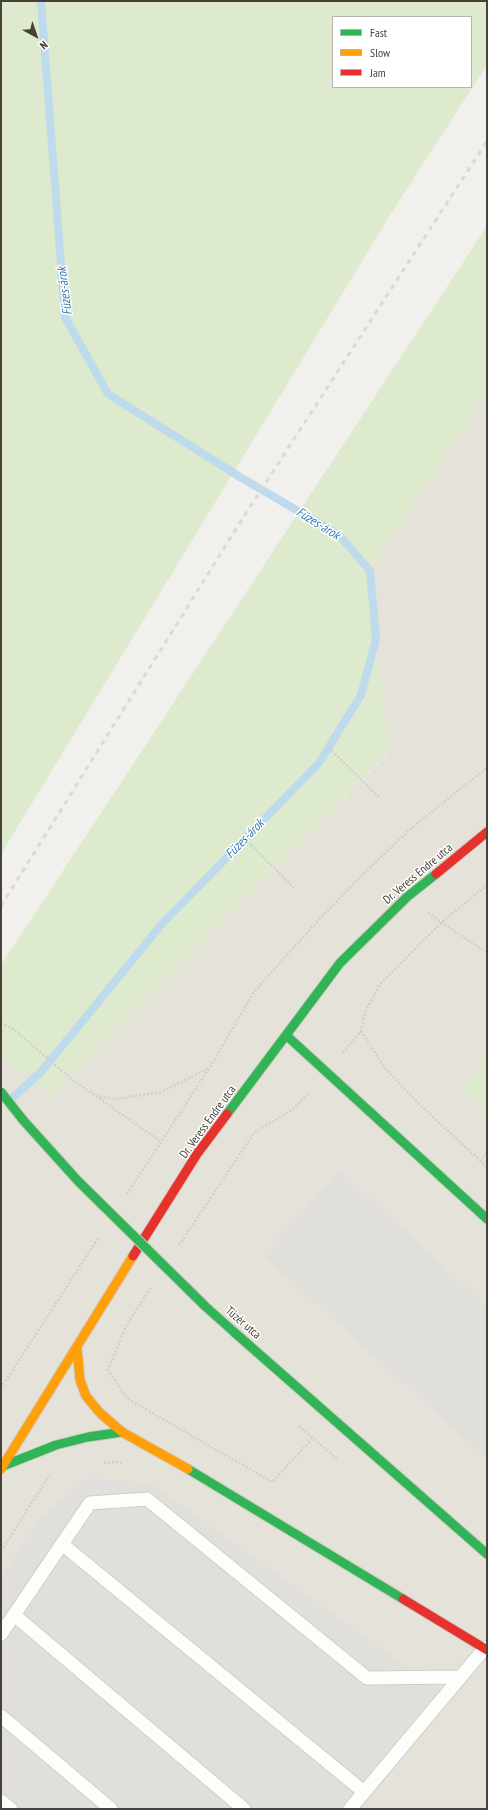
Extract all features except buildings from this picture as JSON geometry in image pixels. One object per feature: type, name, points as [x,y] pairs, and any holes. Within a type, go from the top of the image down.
[{"type":"street","name":"Dr. Veress Endre utca","points":[[2,1468],[197,1154],[287,1036],[340,963],[407,897],[487,832]]},
{"type":"street","points":[[287,1036],[487,1219]]},
{"type":"street","name":"Tüzér utca","points":[[1,1092],[23,1120],[78,1181],[206,1306],[487,1554]]},
{"type":"street","points":[[77,1347],[80,1380],[86,1396],[100,1413],[122,1432],[162,1452],[486,1649]]},
{"type":"street","points":[[2,1468],[56,1445],[88,1437],[122,1432]]},
{"type":"lane","points":[[1,1634],[90,1503],[147,1499],[367,1678],[460,1678]]},
{"type":"lane","points":[[62,1544],[364,1792]]},
{"type":"lane","points":[[14,1615],[244,1809]]},
{"type":"lane","points":[[350,1809],[486,1649]]},
{"type":"lane","points":[[1,1716],[111,1809]]},
{"type":"lane","points":[[1,1801],[11,1809]]},
{"type":"path","points":[[329,748],[380,798]]},
{"type":"path","points":[[126,1195],[210,1067],[254,992],[314,925],[365,872],[415,825],[487,768]]},
{"type":"path","points":[[245,839],[294,888]]},
{"type":"path","points":[[178,1246],[254,1133],[292,1110],[327,1073],[361,1030],[365,1013],[380,984],[441,923],[487,885]]},
{"type":"path","points":[[407,897],[441,923],[487,953]]},
{"type":"path","points":[[1,1023],[13,1029],[74,1081],[160,1142]]},
{"type":"path","points":[[361,1030],[384,1067],[418,1103],[487,1167]]},
{"type":"path","points":[[96,1096],[115,1099],[161,1092],[210,1067]]},
{"type":"path","points":[[480,1161],[487,1152]]},
{"type":"path","points":[[1,1388],[100,1235]]},
{"type":"path","points":[[152,1286],[126,1326],[108,1370],[128,1400],[272,1482],[312,1438]]},
{"type":"shaded area","points":[[487,392],[487,1809],[1,1809],[1,1053],[49,1095],[389,753],[367,573]]},
{"type":"shaded area","points":[[340,1171],[487,1306],[487,1459],[263,1255]]},
{"type":"shaded area","points":[[87,1478],[150,1483],[446,1695],[350,1809],[1,1809],[1,1578],[40,1518]]},
{"type":"green space","points":[[1,1],[487,1],[487,65],[392,212],[1,854]]},
{"type":"green space","points":[[487,226],[487,392],[367,573],[389,752],[49,1096],[1,1053],[1,965]]},
{"type":"green space","points":[[487,1056],[487,1114],[458,1089]]},
{"type":"waterway","name":"Füzes-árok","points":[[9,1101],[41,1072],[161,925],[319,763],[361,695],[376,639],[370,571],[339,535],[240,477],[108,394],[65,317],[41,1]]},
{"type":"railway","points":[[1,906],[246,513],[487,141]]},
{"type":"traffic: fast","points":[[227,1114],[340,963],[407,897],[436,874]]},
{"type":"traffic: fast","points":[[287,1036],[487,1219]]},
{"type":"traffic: fast","points":[[1,1092],[23,1120],[78,1181],[206,1307],[234,1332]]},
{"type":"traffic: fast","points":[[234,1332],[487,1554]]},
{"type":"traffic: fast","points":[[3,1466],[56,1445],[88,1437],[122,1432]]},
{"type":"traffic: fast","points":[[188,1469],[403,1599]]},
{"type":"traffic: slow","points":[[1,1469],[133,1256]]},
{"type":"traffic: slow","points":[[77,1347],[80,1380],[86,1396],[100,1413],[122,1432],[188,1469]]},
{"type":"traffic: jam","points":[[436,874],[487,832]]},
{"type":"traffic: jam","points":[[133,1256],[197,1154],[227,1114]]},
{"type":"traffic: jam","points":[[403,1599],[487,1650]]}]
